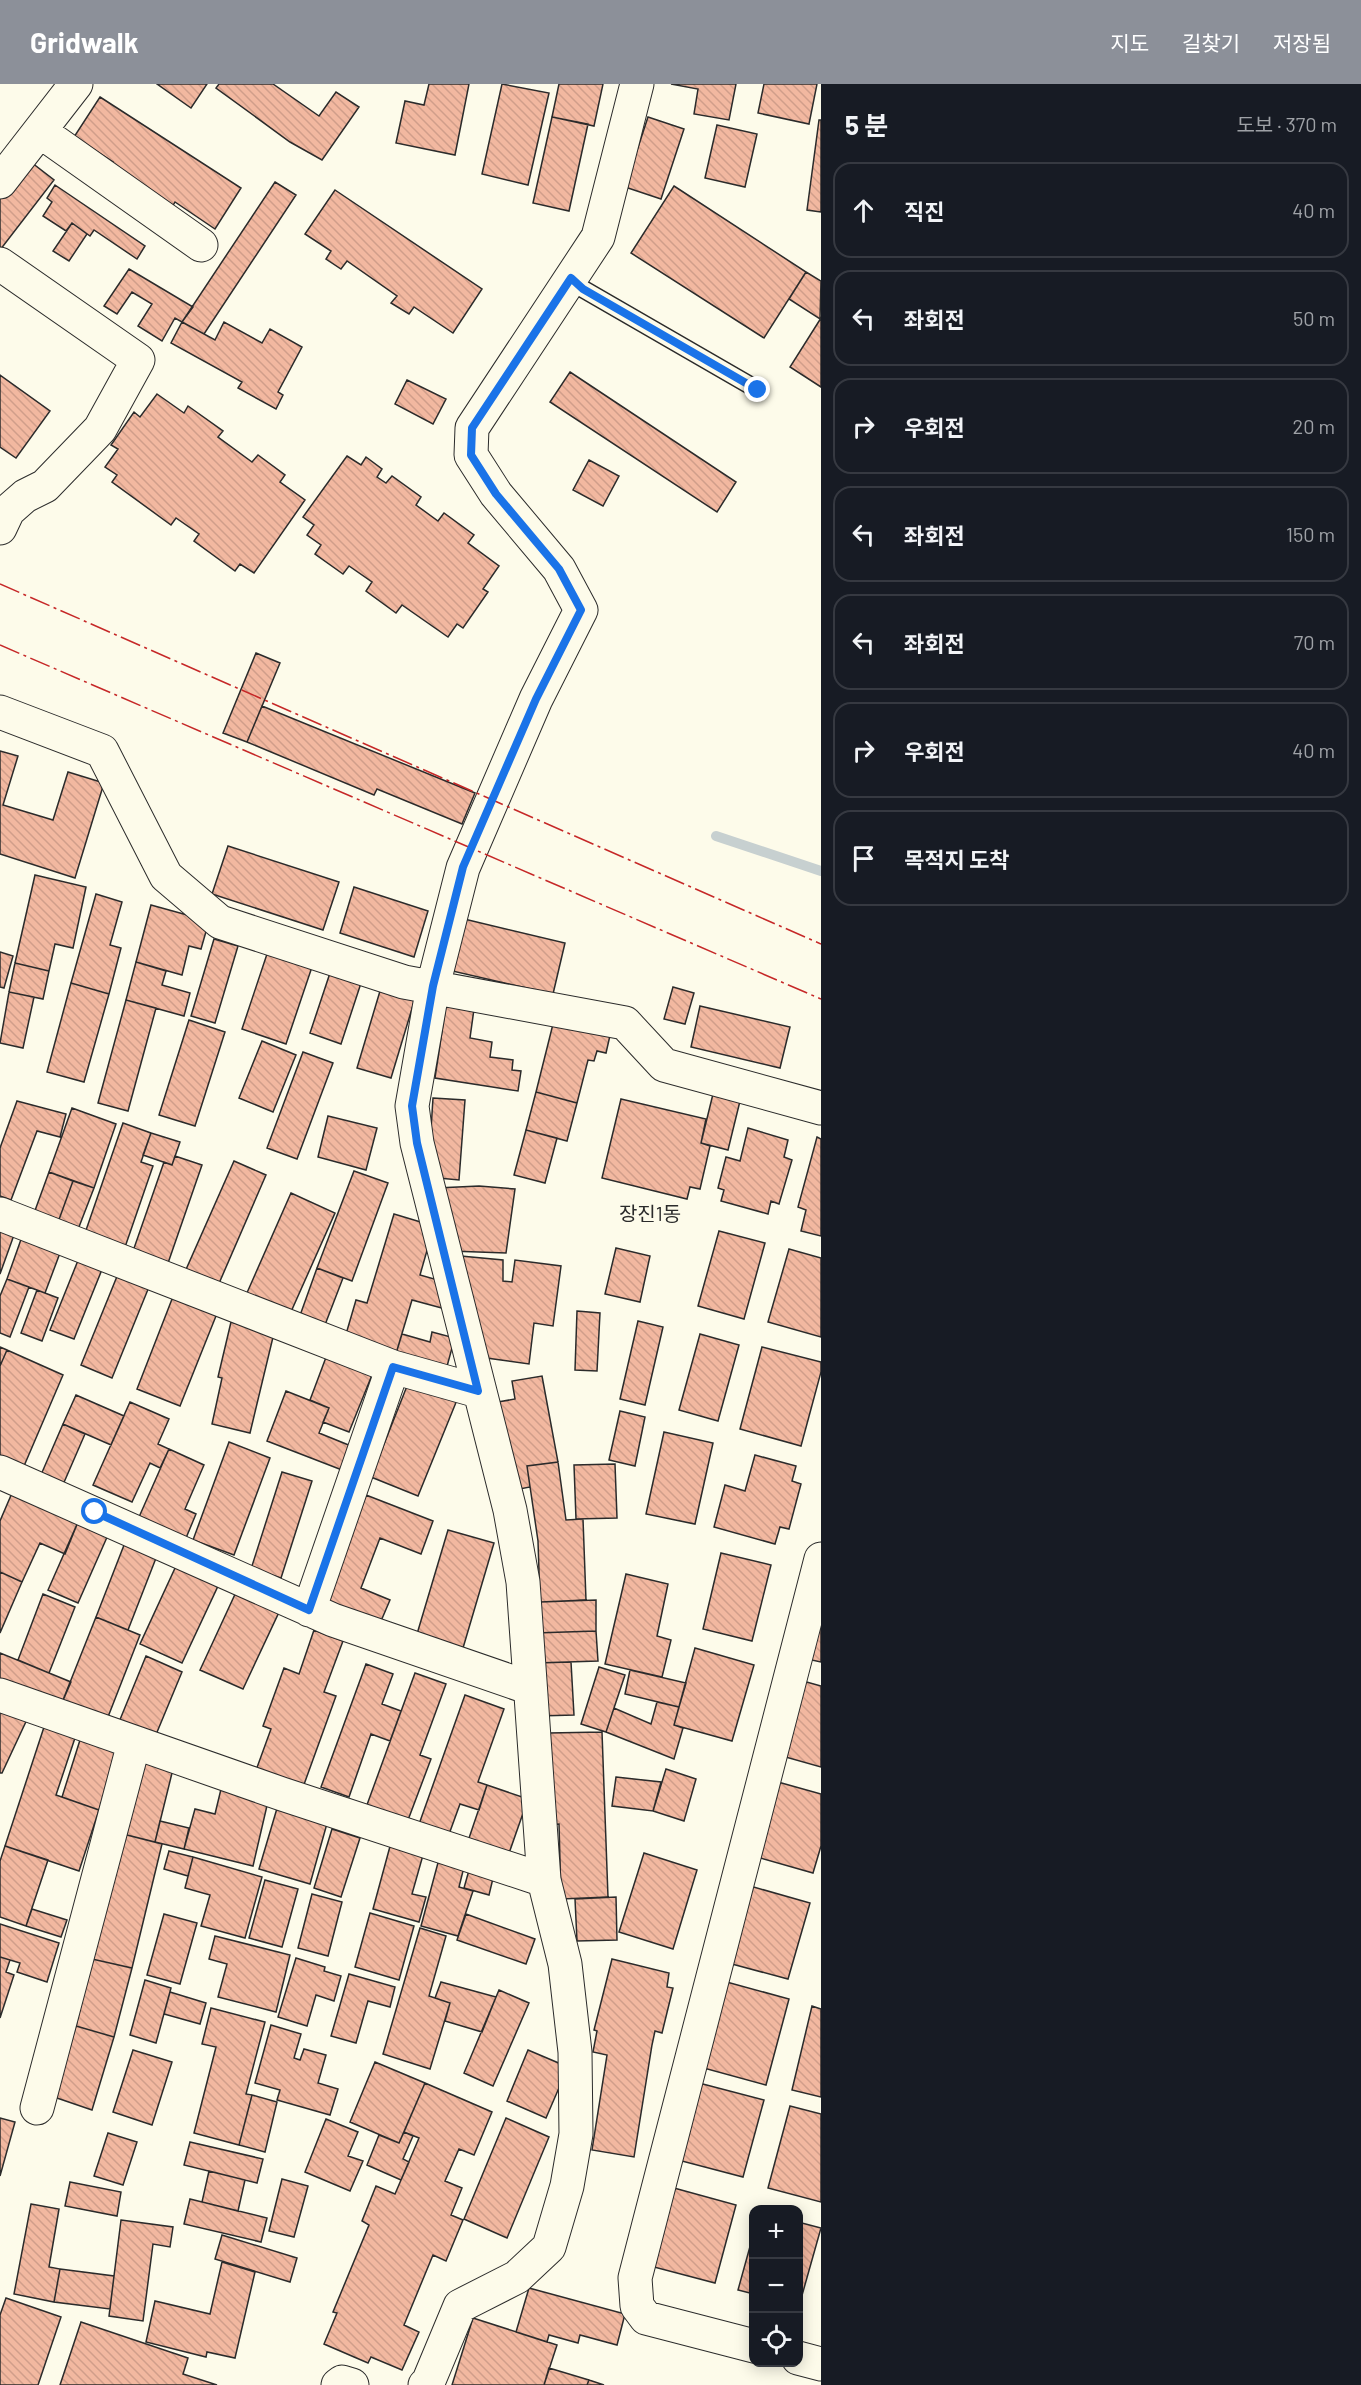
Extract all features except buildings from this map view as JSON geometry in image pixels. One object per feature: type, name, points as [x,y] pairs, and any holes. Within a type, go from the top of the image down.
[{"type":"street","points":[[0,182],[76,84]]},
{"type":"street","points":[[424,2385],[427,2385],[460,2306],[517,2277],[549,2247],[567,2186],[576,2134],[575,2052],[565,1964],[544,1880],[543,1832],[523,1582],[510,1510],[417,1143],[412,1106],[433,986],[463,867],[536,699],[581,610],[559,569],[496,494],[471,455],[472,428],[598,237],[637,84]]},
{"type":"street","points":[[41,132],[201,245]]},
{"type":"street","points":[[0,264],[138,360],[100,429],[45,486],[26,496],[8,512],[0,528]]},
{"type":"street","points":[[0,712],[102,751],[166,876],[220,922],[404,982],[625,1023],[664,1065],[821,1108]]},
{"type":"street","points":[[0,1214],[393,1367],[478,1391]]},
{"type":"street","points":[[309,1610],[393,1367]]},
{"type":"street","points":[[0,1472],[309,1610],[530,1688]]},
{"type":"street","points":[[749,2345],[646,2318],[637,2306],[635,2278],[821,1559]]},
{"type":"street","points":[[0,1695],[134,1743],[544,1880]]},
{"type":"street","points":[[37,2108],[134,1743]]},
{"type":"street","points":[[803,2359],[821,2364]]},
{"type":"street","points":[[338,2385],[342,2382],[352,2385]]},
{"type":"lane","points":[[571,278],[583,289],[758,390]]},
{"type":"waterway","points":[[716,836],[821,871]]},
{"type":"power","points":[[0,584],[821,944]]},
{"type":"power","points":[[0,645],[821,999]]},
{"type":"district","name":"장진1동","points":[[650,1213]]},
{"type":"route","points":[[95,1512],[309,1610],[393,1367],[478,1391],[426,1184],[412,1106],[433,986],[463,867],[536,699],[581,610],[559,569],[496,494],[471,455],[472,428],[571,278],[583,289],[758,390]]}]
